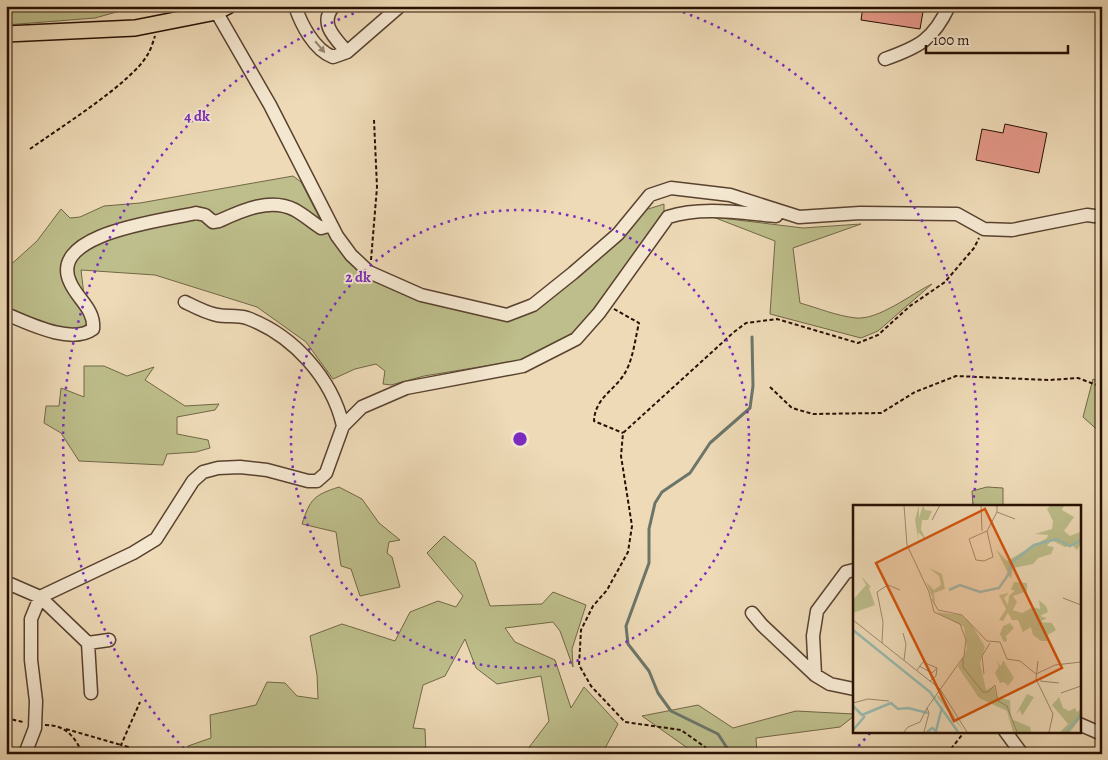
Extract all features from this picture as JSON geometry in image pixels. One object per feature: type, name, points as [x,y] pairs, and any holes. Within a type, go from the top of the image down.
[{"type":"main road","points":[[6,34],[135,28],[219,8]]},
{"type":"street","points":[[295,6],[301,24],[326,54],[333,57],[347,52],[400,6]]},
{"type":"street","points":[[334,6],[328,12],[327,23],[332,33],[347,52]]},
{"type":"street","points":[[885,59],[914,49],[939,27],[949,6]]},
{"type":"street","points":[[219,8],[331,225],[351,255],[370,272],[421,294],[507,315],[533,305],[618,234],[650,195],[671,188],[730,196],[799,218]]},
{"type":"street","points":[[6,314],[47,330],[69,334],[86,334],[93,330],[94,323],[86,304],[68,277],[67,272],[72,256],[82,245],[129,225],[196,213],[204,214],[213,222],[257,206],[278,204],[294,209],[321,228],[331,225]]},
{"type":"street","points":[[25,754],[36,724],[36,701],[30,660],[31,619],[40,597],[133,553],[156,539],[193,480],[203,472],[218,468],[240,467],[267,470],[308,481],[317,481],[326,473],[343,426],[362,407],[406,388],[523,366],[576,339],[606,304],[668,217],[680,213],[735,211],[799,218],[860,213],[957,214],[984,230],[1012,230],[1087,215],[1102,217]]},
{"type":"street","points":[[185,302],[214,314],[237,315],[248,319],[290,341],[309,362],[325,385],[340,410],[343,426]]},
{"type":"street","points":[[815,675],[813,636],[817,611],[846,572],[853,570]]},
{"type":"street","points":[[6,586],[10,584],[40,597],[88,643],[91,693]]},
{"type":"street","points":[[752,613],[768,631],[815,675],[830,684],[853,689]]},
{"type":"street","points":[[88,643],[109,640]]},
{"type":"street","points":[[1080,724],[1102,734]]},
{"type":"street","points":[[1005,732],[1022,754]]},
{"type":"path","points":[[30,149],[121,83],[138,67],[148,54],[161,22]]},
{"type":"path","points":[[370,272],[376,187],[374,120]]},
{"type":"path","points":[[711,754],[705,747],[681,730],[625,722],[591,686],[578,665],[581,630],[593,606],[607,590],[628,552],[632,526],[622,456],[623,433],[746,323],[777,319],[858,343],[878,335],[910,306],[945,282],[974,248],[984,230]]},
{"type":"path","points":[[606,304],[639,323],[624,375],[602,398],[595,411],[594,421],[623,433]]},
{"type":"path","points":[[770,387],[792,408],[813,414],[881,413],[915,392],[956,376],[1049,380],[1078,378],[1102,386]]},
{"type":"path","points":[[121,745],[140,702]]},
{"type":"path","points":[[6,718],[36,724],[57,725],[128,747],[128,754]]},
{"type":"path","points":[[66,729],[76,741],[83,754]]},
{"type":"path","points":[[947,754],[964,732]]},
{"type":"green space","points":[[6,6],[138,6],[95,18],[6,25]]},
{"type":"green space","points":[[293,176],[301,182],[319,217],[346,257],[366,275],[503,320],[528,314],[562,287],[645,210],[664,204],[664,213],[638,253],[575,335],[528,359],[424,376],[391,385],[383,384],[385,371],[376,364],[355,369],[333,379],[306,342],[257,307],[155,275],[81,270],[88,329],[57,329],[6,311],[6,269],[37,241],[61,209],[70,218],[80,217],[104,206],[140,203]]},
{"type":"green space","points":[[713,217],[803,228],[861,224],[793,248],[800,303],[828,312],[849,317],[865,318],[895,306],[932,284],[878,331],[861,338],[770,314],[775,241]]},
{"type":"green space","points":[[84,366],[104,366],[127,376],[154,367],[145,380],[185,406],[219,404],[215,410],[177,417],[177,434],[208,440],[210,448],[196,452],[167,454],[163,465],[79,461],[61,433],[44,423],[46,406],[59,406],[61,388],[84,397]]},
{"type":"green space","points":[[1093,379],[1102,383],[1102,434],[1083,417]]},
{"type":"green space","points":[[339,487],[362,499],[379,523],[400,540],[389,542],[387,553],[392,557],[400,587],[360,596],[351,569],[341,566],[336,532],[302,524],[314,499]]},
{"type":"green space","points":[[987,487],[1003,488],[1003,505],[973,505],[972,491]]},
{"type":"green space","points":[[444,536],[475,562],[490,606],[542,604],[553,592],[586,605],[572,649],[573,667],[560,631],[553,622],[505,628],[515,642],[555,660],[571,708],[584,687],[618,724],[602,754],[524,754],[549,721],[541,676],[497,684],[476,668],[465,639],[445,676],[423,685],[413,728],[425,729],[426,754],[188,754],[188,746],[211,738],[210,715],[256,705],[267,682],[285,683],[297,696],[318,699],[317,675],[310,636],[342,624],[395,641],[410,612],[438,601],[456,607],[463,596],[427,553]]},
{"type":"green space","points":[[698,705],[733,728],[796,711],[853,714],[853,717],[840,727],[756,738],[757,754],[696,754],[642,716]]},
{"type":"building","points":[[863,6],[924,6],[920,29],[861,20]]},
{"type":"building","points":[[1005,124],[1047,133],[1039,173],[976,160],[982,129],[1003,133]]},
{"type":"waterway","points":[[731,754],[718,734],[671,711],[658,693],[649,671],[628,644],[626,626],[649,563],[649,529],[655,503],[662,492],[690,473],[710,443],[750,408],[753,386],[752,337]]}]
